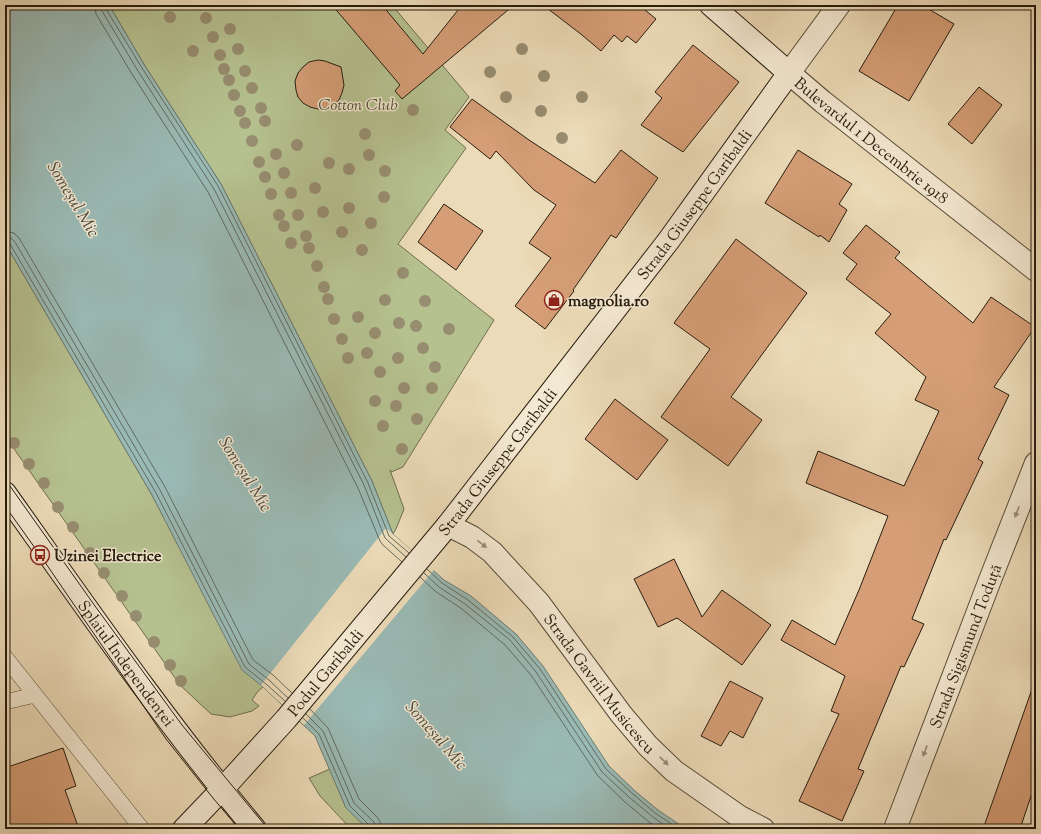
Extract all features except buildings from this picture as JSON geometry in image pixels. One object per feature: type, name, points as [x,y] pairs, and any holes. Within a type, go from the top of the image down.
[{"type":"main road","name":"Bulevardul 1 Decembrie 1918","points":[[711,5],[823,102],[1036,270]]},
{"type":"main road","name":"Strada Giuseppe Garibaldi","points":[[426,552],[669,240],[839,5]]},
{"type":"main road","name":"Strada Sigismund Toduță","points":[[895,829],[1036,463]]},
{"type":"main road","name":"Splaiul Independenței","points":[[5,493],[176,731],[255,829]]},
{"type":"main road","name":"Strada Gavriil Musicescu","points":[[448,525],[472,537],[492,552],[539,603],[621,714],[648,746],[674,771],[740,817],[763,829]]},
{"type":"main road","name":"Podul Garibaldi","points":[[184,829],[286,719],[426,552]]},
{"type":"lane","points":[[5,657],[142,829]]},
{"type":"lane","points":[[5,702],[35,695]]},
{"type":"green space","name":"Cotton Club","points":[[109,5],[392,5],[469,97],[445,130],[466,148],[398,244],[494,320],[403,467],[391,472],[390,470],[404,509],[393,534],[372,481],[221,184],[145,66]]},
{"type":"green space","points":[[5,243],[152,495],[193,573],[263,687],[258,691],[252,700],[259,706],[252,711],[230,717],[211,714],[180,685],[5,436]]},
{"type":"green space","points":[[330,769],[346,808],[486,829],[351,829],[320,796],[309,778]]},
{"type":"water","name":"Someșul Mic","points":[[5,5],[109,5],[145,66],[221,184],[372,481],[393,534],[444,580],[471,596],[516,634],[543,666],[609,766],[635,791],[658,810],[686,829],[368,829],[346,808],[315,736],[263,687],[242,670],[152,495],[5,243]]},
{"type":"pier","points":[[386,528],[434,570],[304,725],[261,685]]},
{"type":"tram line","points":[[5,479],[182,725],[268,829]]},
{"type":"tram line","points":[[5,506],[166,739],[239,829]]},
{"type":"place","name":"magnolia.ro","points":[[554,300]]},
{"type":"place","name":"Uzinei Electrice","points":[[40,555]]}]
